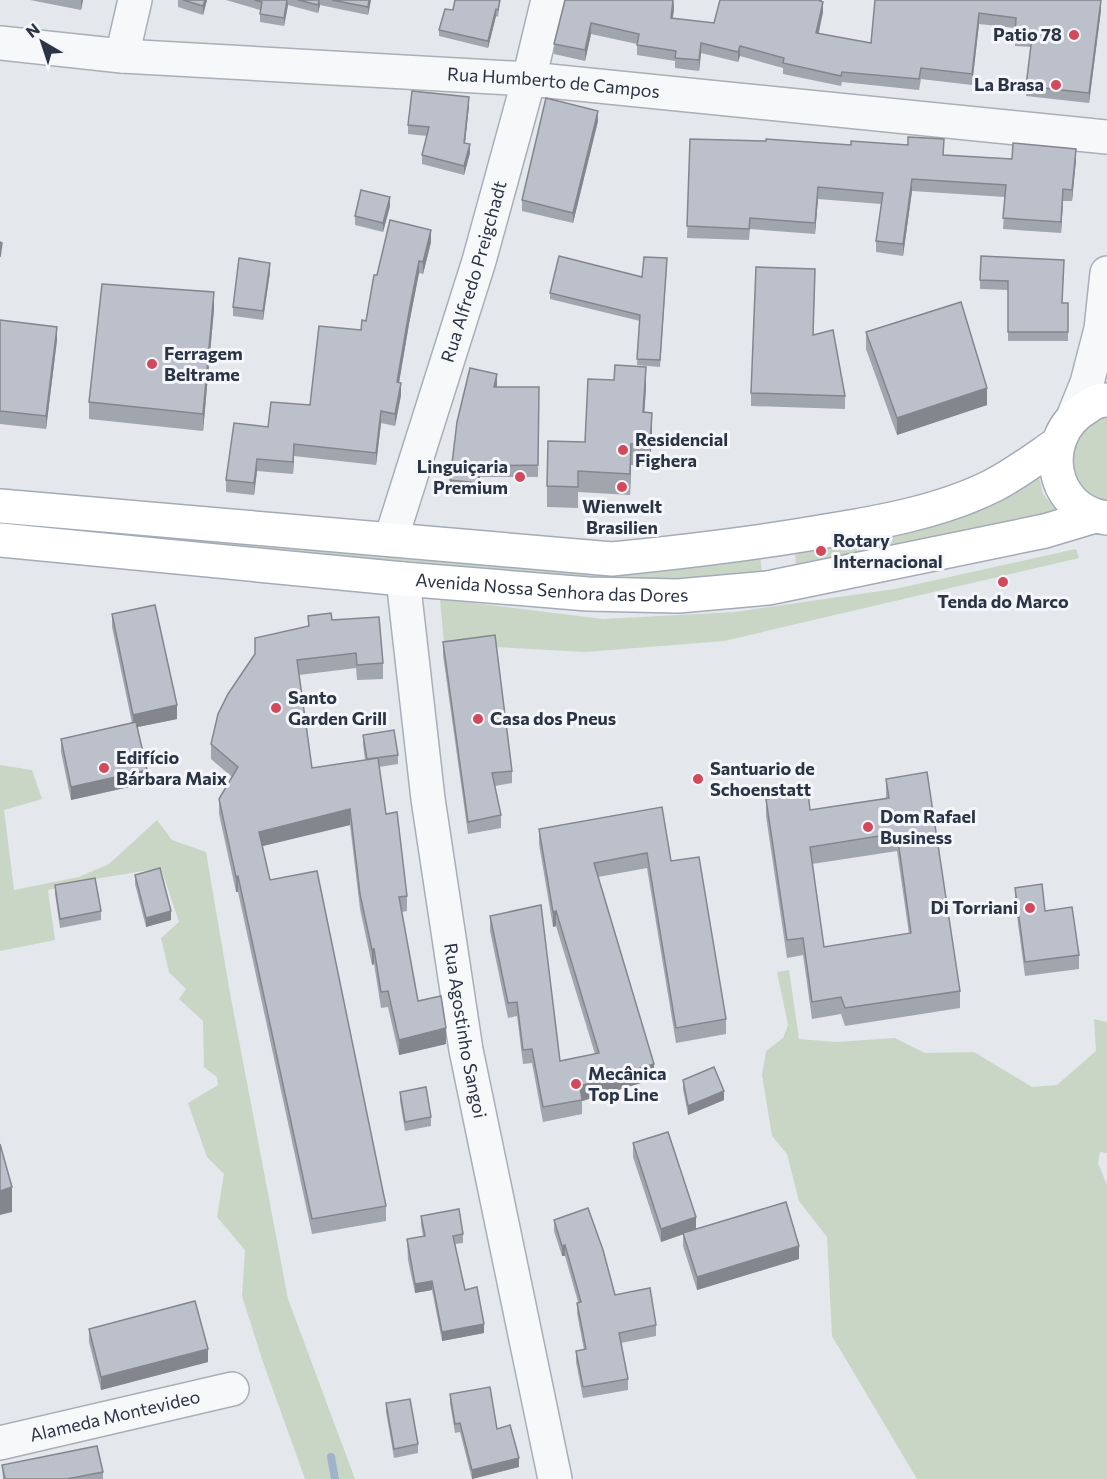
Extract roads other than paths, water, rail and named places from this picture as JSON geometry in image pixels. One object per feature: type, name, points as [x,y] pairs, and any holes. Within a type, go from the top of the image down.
[{"type":"main road","points":[[1101,517],[1076,505],[1062,488],[1055,466],[1057,444],[1063,428],[1074,415],[1098,400],[1107,400]]},
{"type":"main road","name":"Avenida Nossa Senhora das Dores","points":[[0,506],[612,559],[782,539],[862,526],[906,516],[966,497],[992,486],[1057,444]]},
{"type":"main road","name":"Avenida Nossa Senhora das Dores","points":[[0,540],[403,579],[588,594],[678,596],[768,588],[1045,531],[1101,517]]},
{"type":"street","points":[[123,56],[135,0]]},
{"type":"street","name":"Rua Alfredo Preigchadt","points":[[391,539],[479,261],[529,79],[548,0]]},
{"type":"street","name":"Rua Humberto de Campos","points":[[0,43],[123,56],[529,79],[1107,136]]},
{"type":"street","points":[[1074,415],[1087,383],[1101,329],[1107,273]]},
{"type":"street","name":"Rua Agostinho Sangoi","points":[[403,579],[428,800],[466,1050],[555,1479]]},
{"type":"street","name":"Alameda Montevideo","points":[[0,1443],[232,1389]]},
{"type":"waterway","points":[[331,1457],[335,1479]]},
{"type":"place","name":"Patio 78","points":[[1074,35]]},
{"type":"place","name":"La Brasa","points":[[1056,85]]},
{"type":"place","name":"Ferragem Beltrame","points":[[152,364]]},
{"type":"place","name":"Residencial Fighera","points":[[623,450]]},
{"type":"place","name":"Linguiçaria Premium","points":[[520,477]]},
{"type":"place","name":"Wienwelt Brasilien","points":[[622,487]]},
{"type":"place","name":"Rotary Internacional","points":[[821,551]]},
{"type":"place","name":"Tenda do Marco","points":[[1003,582]]},
{"type":"place","name":"Santo Garden Grill","points":[[276,708]]},
{"type":"place","name":"Casa dos Pneus","points":[[478,719]]},
{"type":"place","name":"Edifício Bárbara Maix","points":[[104,768]]},
{"type":"place","name":"Santuario de Schoenstatt","points":[[698,779]]},
{"type":"place","name":"Dom Rafael Business","points":[[868,827]]},
{"type":"place","name":"Di Torriani","points":[[1030,908]]},
{"type":"place","name":"Mecânica Top Line","points":[[576,1084]]}]
